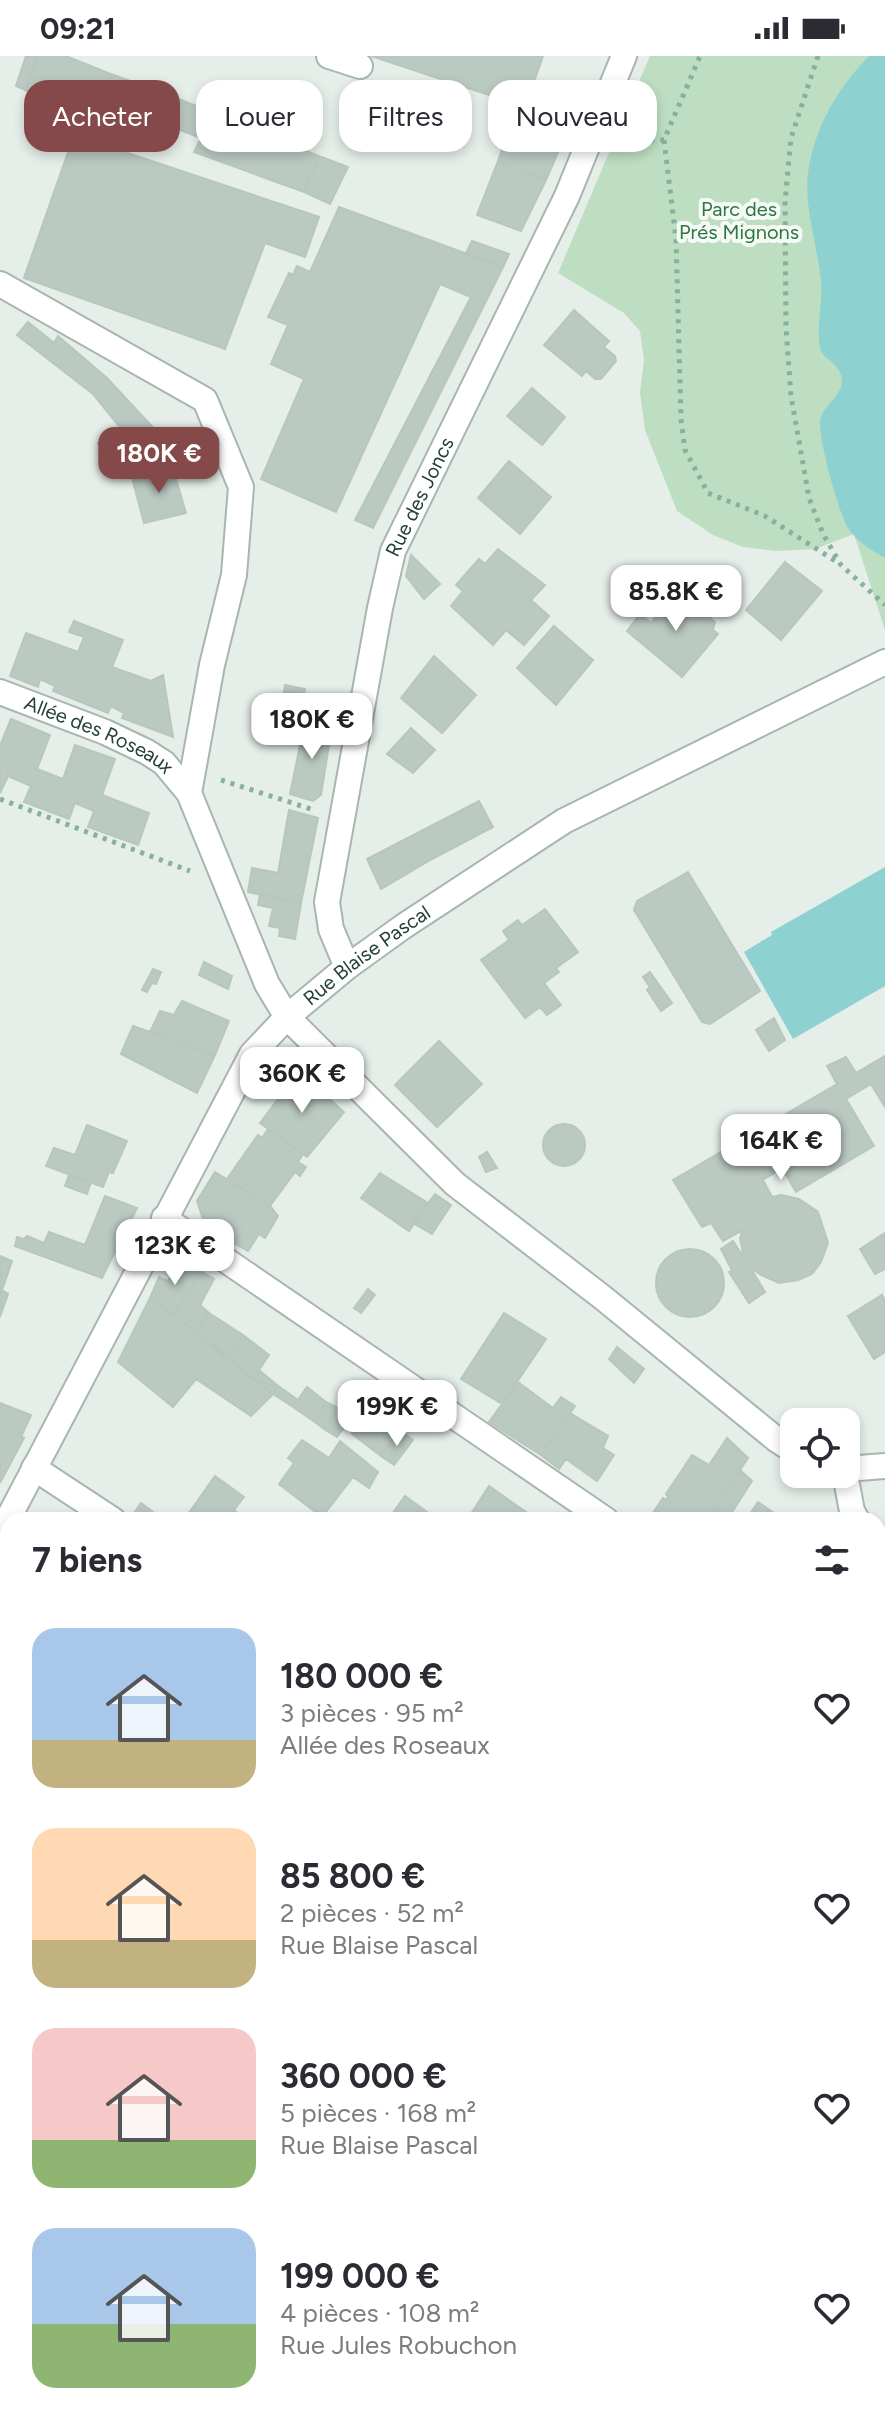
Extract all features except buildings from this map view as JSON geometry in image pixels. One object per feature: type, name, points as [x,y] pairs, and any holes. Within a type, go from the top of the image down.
[{"type":"street","points":[[329,56],[360,66]]},
{"type":"street","name":"Rue des Joncs","points":[[347,967],[331,929],[327,902],[393,551],[567,196],[624,56]]},
{"type":"street","points":[[0,284],[205,400],[241,487],[234,575],[212,665],[192,782],[225,885],[267,984],[287,1017],[455,1184],[602,1297],[780,1442]]},
{"type":"street","name":"Rue Blaise Pascal","points":[[11,1512],[252,1054],[287,1017],[347,967],[404,926],[564,821],[885,662]]},
{"type":"street","name":"Allée des Roseaux","points":[[0,692],[105,732],[147,752],[192,782]]},
{"type":"street","points":[[164,1218],[594,1512]]},
{"type":"street","points":[[860,1470],[885,1466]]},
{"type":"street","points":[[34,1468],[101,1512]]},
{"type":"street","points":[[848,1488],[853,1512]]},
{"type":"path","points":[[700,56],[664,140],[676,239],[681,419],[685,450],[708,493],[765,516],[841,565],[885,605]]},
{"type":"path","points":[[818,56],[791,138],[785,201],[786,327],[791,396],[809,498],[823,534],[841,565]]},
{"type":"path","points":[[657,140],[664,140]]},
{"type":"path","points":[[192,782],[342,818]]},
{"type":"path","points":[[0,799],[225,885]]},
{"type":"green space","name":"Parc des Prés Mignons","points":[[650,56],[885,56],[885,630],[854,534],[815,549],[776,551],[743,547],[713,535],[677,511],[645,430],[640,393],[644,360],[640,331],[624,313],[558,273],[609,152],[657,152],[657,80],[640,80]]},
{"type":"water","points":[[869,56],[885,56],[885,558],[860,542],[848,528],[834,490],[821,438],[821,417],[842,382],[837,367],[820,347],[821,281],[807,182],[822,123],[843,87]]},
{"type":"water","points":[[885,867],[885,986],[793,1039],[744,952],[772,935],[771,932]]}]
